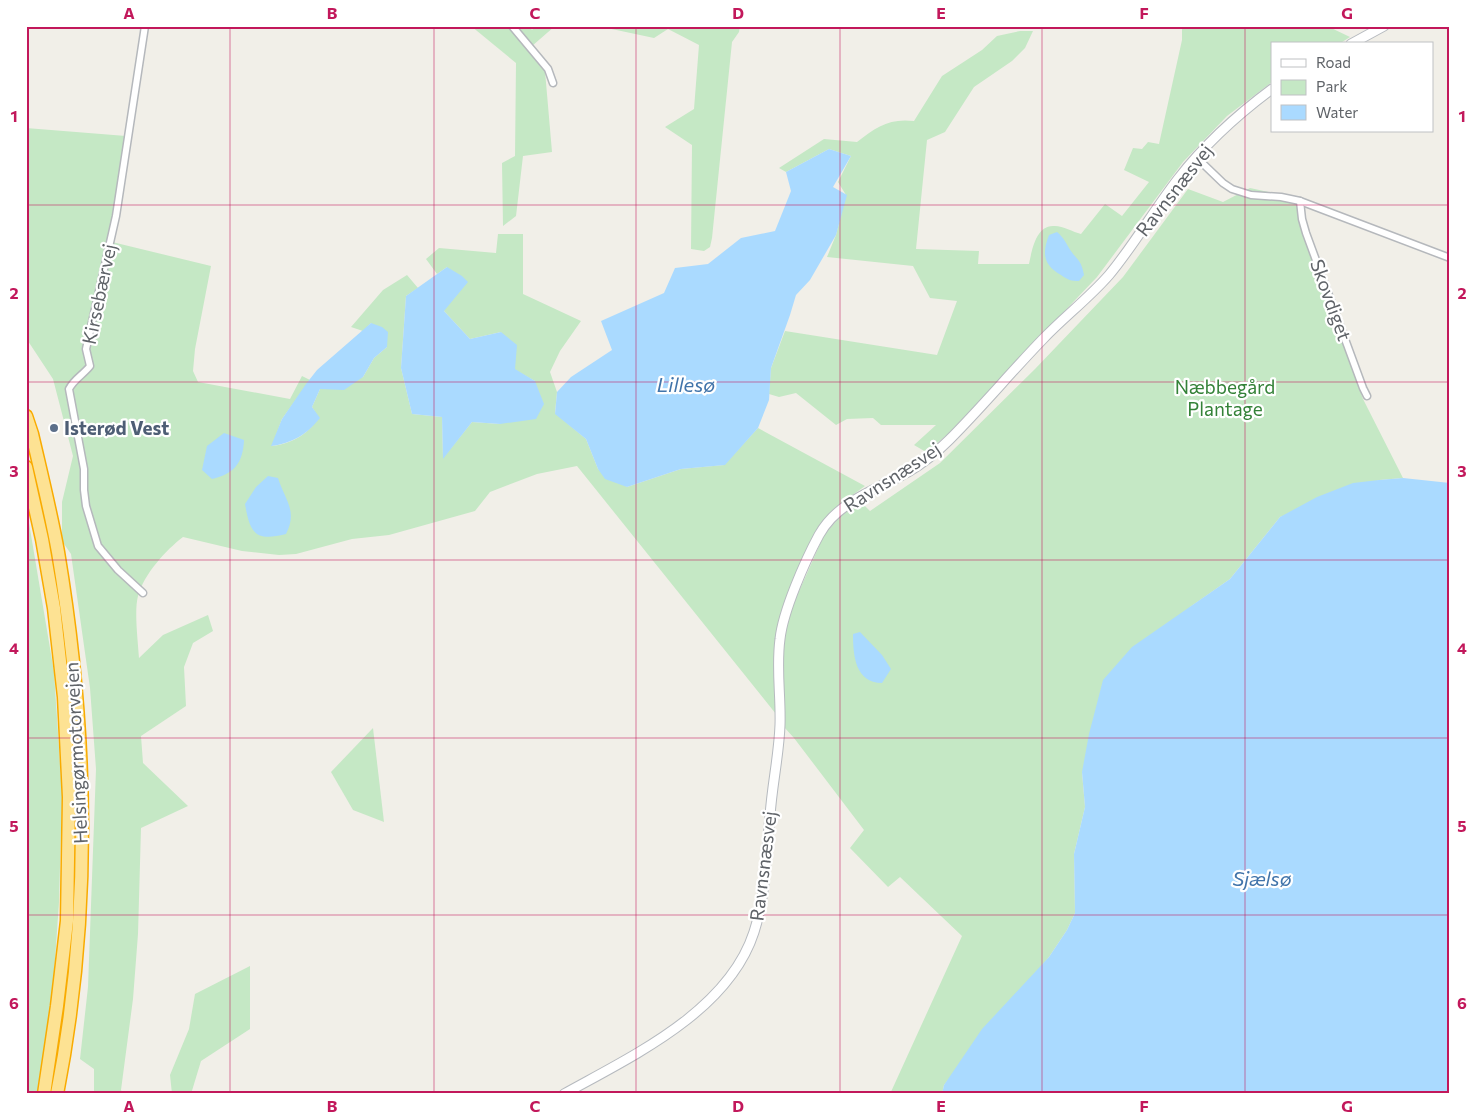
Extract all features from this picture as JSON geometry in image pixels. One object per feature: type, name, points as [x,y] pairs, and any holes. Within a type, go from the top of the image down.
[{"type":"highway","name":"Helsingørmotorvejen","points":[[26,416],[32,434],[58,552],[75,674],[82,796],[80,922],[66,1046],[57,1094]]},
{"type":"highway","name":"Helsingørmotorvejen","points":[[26,467],[42,539],[54,608],[64,697],[69,797],[68,921],[44,1094]]},
{"type":"main road","points":[[1355,42],[1384,26]]},
{"type":"main road","name":"Ravnsnæsvej","points":[[567,1093],[651,1045],[682,1023],[718,990],[740,964],[753,935],[762,902],[780,725],[780,639],[785,616],[808,558],[821,532],[837,513],[856,498],[910,471],[948,441],[1042,340],[1108,275],[1179,178],[1197,158],[1232,121],[1271,89]]},
{"type":"street","name":"Kirsebærvej","points":[[143,593],[118,570],[98,546],[86,506],[84,468],[69,389],[74,379],[82,376],[90,366],[86,348],[116,216],[145,26]]},
{"type":"street","points":[[512,26],[548,69],[553,83]]},
{"type":"street","points":[[1197,158],[1232,189],[1251,195],[1281,197],[1300,201],[1450,258]]},
{"type":"street","name":"Skovdiget","points":[[1300,201],[1306,233],[1362,388],[1367,396]]},
{"type":"green space","points":[[471,26],[508,26],[545,71],[552,152],[523,156],[516,216],[503,226],[502,163],[515,156],[516,63]]},
{"type":"green space","points":[[516,26],[529,26],[532,30],[536,26],[555,26],[532,46]]},
{"type":"green space","points":[[609,26],[740,26],[739,32],[732,42],[712,238],[710,247],[704,251],[691,249],[692,145],[665,127],[694,109],[699,45],[668,29],[654,38],[607,28]]},
{"type":"green space","points":[[1182,26],[1327,26],[1350,37],[1342,42],[1271,42],[1271,83],[1227,116],[1183,162],[1097,277],[948,434],[926,452],[914,445],[936,425],[881,425],[873,418],[847,419],[836,425],[796,393],[779,397],[769,394],[771,368],[785,331],[937,355],[957,301],[930,298],[913,266],[827,257],[836,235],[846,195],[838,182],[851,156],[829,149],[786,172],[779,168],[824,139],[857,142],[870,132],[890,122],[914,121],[942,76],[982,50],[997,36],[1020,31],[1033,31],[1025,48],[1012,61],[974,87],[945,132],[927,140],[916,249],[979,251],[978,264],[1029,264],[1036,239],[1043,229],[1049,226],[1058,226],[1081,234],[1105,204],[1122,216],[1149,182],[1124,170],[1133,148],[1142,149],[1148,142],[1159,144],[1182,40]]},
{"type":"green space","points":[[26,128],[126,136],[108,241],[211,266],[195,349],[193,371],[198,382],[290,399],[302,376],[310,380],[282,419],[272,446],[287,443],[299,437],[314,424],[319,418],[312,407],[320,389],[328,389],[363,377],[374,358],[387,347],[371,323],[363,331],[351,327],[383,290],[407,275],[418,288],[406,296],[401,368],[412,414],[442,417],[443,458],[472,422],[500,424],[535,381],[515,370],[501,332],[470,339],[444,311],[447,267],[437,274],[426,259],[439,248],[496,253],[498,234],[523,234],[523,294],[581,321],[560,351],[550,372],[557,392],[555,413],[586,439],[598,469],[627,487],[681,469],[724,465],[758,428],[865,486],[836,507],[819,529],[782,613],[776,636],[776,714],[577,466],[537,474],[490,492],[475,511],[389,535],[352,539],[296,554],[279,555],[242,551],[183,537],[176,542],[150,571],[138,596],[136,618],[139,658],[163,635],[208,615],[213,631],[193,643],[184,667],[186,706],[141,736],[143,763],[188,806],[141,828],[138,934],[133,999],[121,1090],[123,1094],[94,1094],[94,1069],[80,1059],[88,987],[96,769],[90,688],[71,554],[62,541],[62,502],[73,456],[53,379],[26,338]]},
{"type":"green space","name":"Næbbegård Plantage","points":[[1250,188],[1300,199],[1302,230],[1363,399],[1403,478],[1379,480],[1280,517],[1230,579],[1190,607],[1082,772],[1085,807],[1074,854],[1075,913],[1067,930],[1049,957],[944,1085],[942,1094],[890,1094],[962,936],[900,877],[888,887],[850,848],[864,830],[784,727],[784,636],[788,616],[824,535],[840,517],[859,500],[870,511],[940,463],[1035,369],[1123,277],[1188,189],[1223,202]]},
{"type":"green space","points":[[26,505],[54,672],[62,794],[59,902],[53,990],[37,1094],[26,1094]]},
{"type":"green space","points":[[373,728],[384,822],[353,810],[331,772]]},
{"type":"green space","points":[[250,966],[250,1029],[201,1061],[191,1094],[172,1094],[170,1075],[189,1029],[195,994]]},
{"type":"water","name":"Lillesø","points":[[829,149],[851,156],[833,187],[847,195],[836,235],[810,280],[796,295],[771,368],[769,400],[758,428],[725,465],[681,469],[627,487],[605,479],[598,469],[586,439],[555,414],[557,392],[571,377],[612,350],[601,321],[664,293],[675,268],[708,264],[741,238],[775,231],[791,191],[786,172]]},
{"type":"water","points":[[1057,232],[1064,239],[1081,265],[1084,275],[1079,281],[1066,278],[1047,263],[1045,247],[1049,235]]},
{"type":"water","points":[[447,267],[468,282],[444,311],[470,339],[501,332],[517,345],[515,369],[535,381],[544,404],[536,419],[500,424],[472,422],[443,459],[442,417],[412,414],[401,368],[406,296]]},
{"type":"water","points":[[371,323],[382,327],[388,332],[387,347],[374,358],[363,377],[344,390],[320,389],[312,407],[320,418],[310,429],[298,437],[286,443],[271,446],[282,419],[317,370]]},
{"type":"water","points":[[224,433],[244,440],[242,455],[232,471],[212,479],[202,470],[207,446]]},
{"type":"water","points":[[268,476],[278,478],[291,512],[291,519],[286,534],[267,537],[256,533],[252,528],[245,504],[256,487]]},
{"type":"water","name":"Sjælsø","points":[[1403,478],[1450,483],[1450,1094],[942,1094],[944,1085],[982,1029],[1049,957],[1067,930],[1075,913],[1074,854],[1085,807],[1082,772],[1089,734],[1103,680],[1132,647],[1230,579],[1280,517],[1317,497],[1353,483]]},
{"type":"water","points":[[860,632],[882,655],[891,669],[882,683],[873,682],[866,678],[857,666],[853,634]]},
{"type":"place","name":"Isterød Vest","points":[[54,428]]}]
